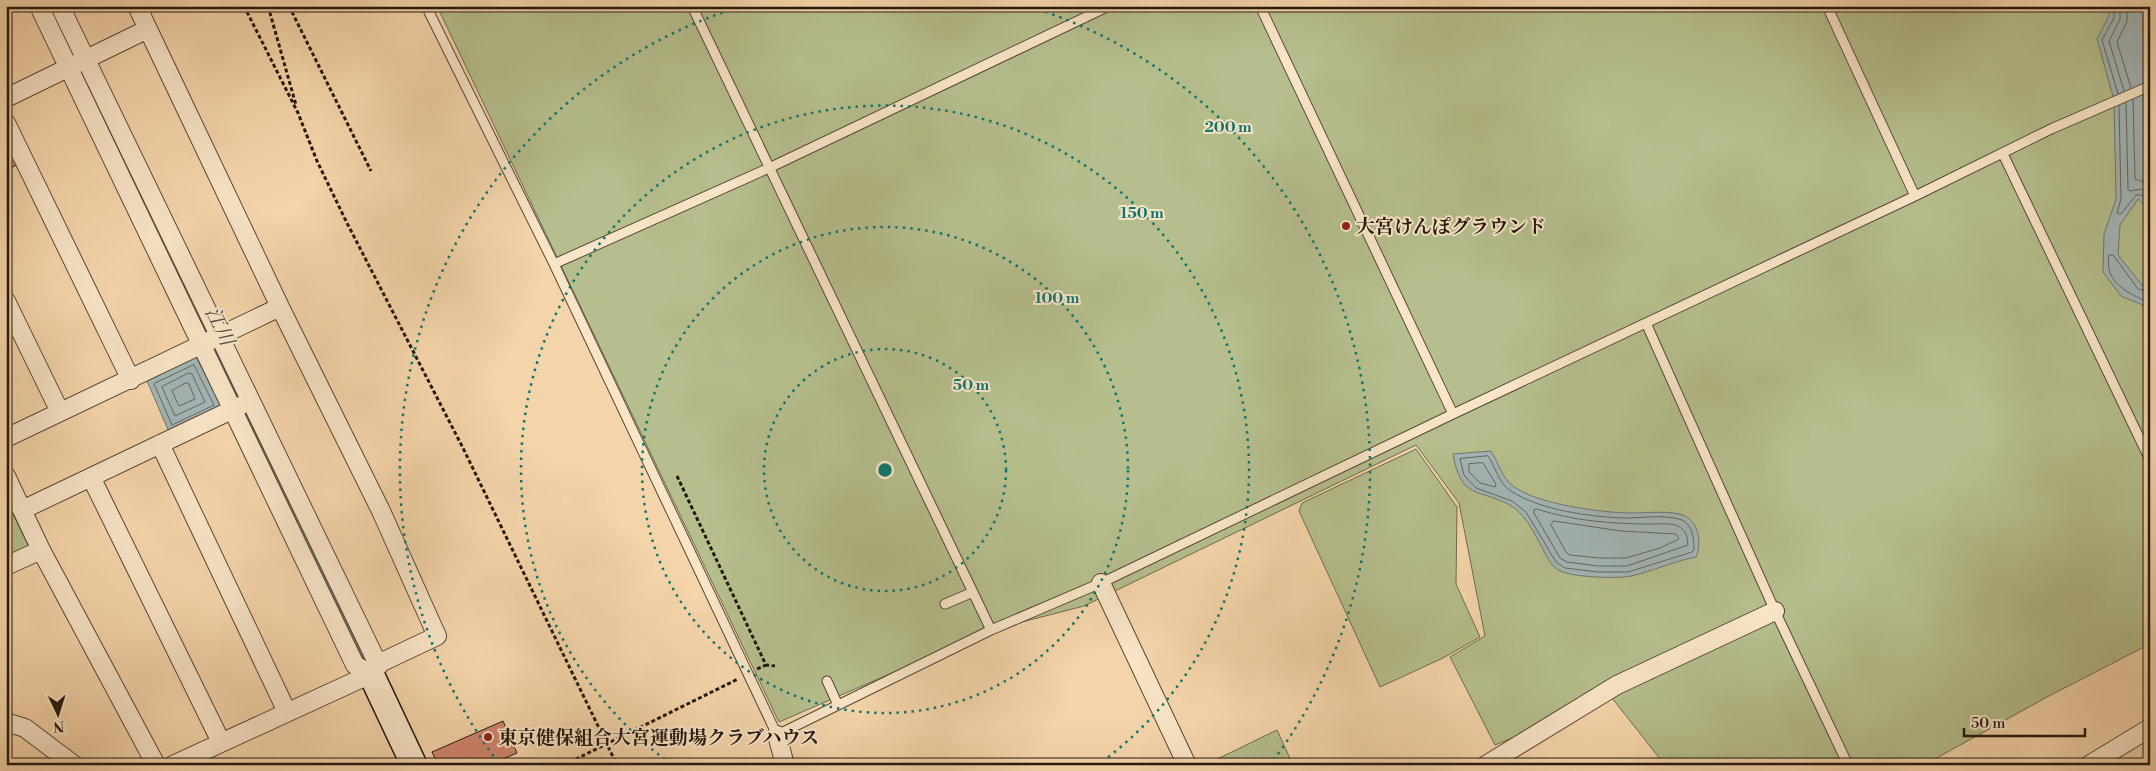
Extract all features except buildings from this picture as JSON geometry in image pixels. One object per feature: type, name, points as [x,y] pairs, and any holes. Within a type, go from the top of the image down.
[{"type":"street","points":[[39,6],[77,64],[211,341],[355,665],[374,671],[414,765]]},
{"type":"street","points":[[60,6],[77,64]]},
{"type":"street","points":[[137,6],[280,307],[381,511],[437,636],[382,662],[374,671],[173,765]]},
{"type":"street","points":[[6,98],[148,29]]},
{"type":"street","points":[[6,123],[131,380]]},
{"type":"street","points":[[6,301],[60,412]]},
{"type":"street","points":[[6,438],[131,380],[280,307]]},
{"type":"street","points":[[22,510],[241,405]]},
{"type":"street","points":[[160,444],[287,712]]},
{"type":"street","points":[[6,476],[41,550],[156,765]]},
{"type":"street","points":[[91,477],[221,742]]},
{"type":"street","points":[[6,566],[41,550]]},
{"type":"street","points":[[1101,582],[1187,765]]},
{"type":"street","points":[[1486,765],[1617,686],[1775,611]]},
{"type":"street","points":[[6,722],[25,728],[74,765]]},
{"type":"street","points":[[2089,765],[2150,728]]},
{"type":"street","points":[[777,735],[785,765]]},
{"type":"lane","points":[[426,6],[554,264],[777,735],[991,630],[1101,582],[1915,196],[2051,129],[2150,86]]},
{"type":"lane","points":[[692,6],[991,630]]},
{"type":"lane","points":[[554,264],[769,168],[1109,6]]},
{"type":"lane","points":[[1260,6],[1452,414]]},
{"type":"lane","points":[[1826,6],[1915,196]]},
{"type":"lane","points":[[2003,154],[2150,460]]},
{"type":"lane","points":[[1646,322],[1775,611],[1848,765]]},
{"type":"lane","points":[[945,604],[972,592]]},
{"type":"lane","points":[[827,681],[838,705]]},
{"type":"path","points":[[244,6],[298,113]]},
{"type":"path","points":[[268,6],[298,113],[317,162],[463,448],[618,765]]},
{"type":"path","points":[[289,6],[371,171]]},
{"type":"path","points":[[677,476],[766,665],[775,666]]},
{"type":"path","points":[[564,765],[748,674]]},
{"type":"green space","name":"大宮けんぽグラウンド","points":[[437,6],[2150,6],[2150,644],[2047,697],[1924,765],[1665,765],[1612,698],[1495,745],[1450,657],[1485,636],[1459,503],[1416,445],[1084,606],[991,630],[779,722]]},
{"type":"green space","points":[[1416,449],[1457,507],[1456,584],[1480,637],[1443,658],[1380,687],[1299,511],[1302,503]]},
{"type":"green space","points":[[6,500],[30,549],[6,559]]},
{"type":"green space","points":[[1277,730],[1293,765],[1205,765]]},
{"type":"water","points":[[2109,6],[2150,6],[2150,211],[2138,199],[2120,225],[2118,255],[2142,285],[2150,288],[2150,308],[2121,296],[2103,272],[2104,234],[2116,199],[2114,100],[2097,39],[2109,16]]},
{"type":"water","points":[[196,357],[222,408],[169,432],[147,381]]},
{"type":"water","points":[[1491,451],[1509,483],[1537,498],[1570,506],[1604,511],[1632,513],[1667,512],[1685,516],[1690,519],[1698,534],[1699,546],[1696,557],[1625,577],[1586,576],[1569,574],[1559,570],[1550,562],[1528,522],[1517,510],[1499,500],[1472,490],[1461,479],[1456,469],[1453,454]]},
{"type":"waterway","name":"江川","points":[[49,6],[363,658]]},
{"type":"place","name":"大宮けんぽグラウンド","points":[[1346,226]]},
{"type":"place","name":"東京健保組合大宮運動場クラブハウス","points":[[488,737]]}]
